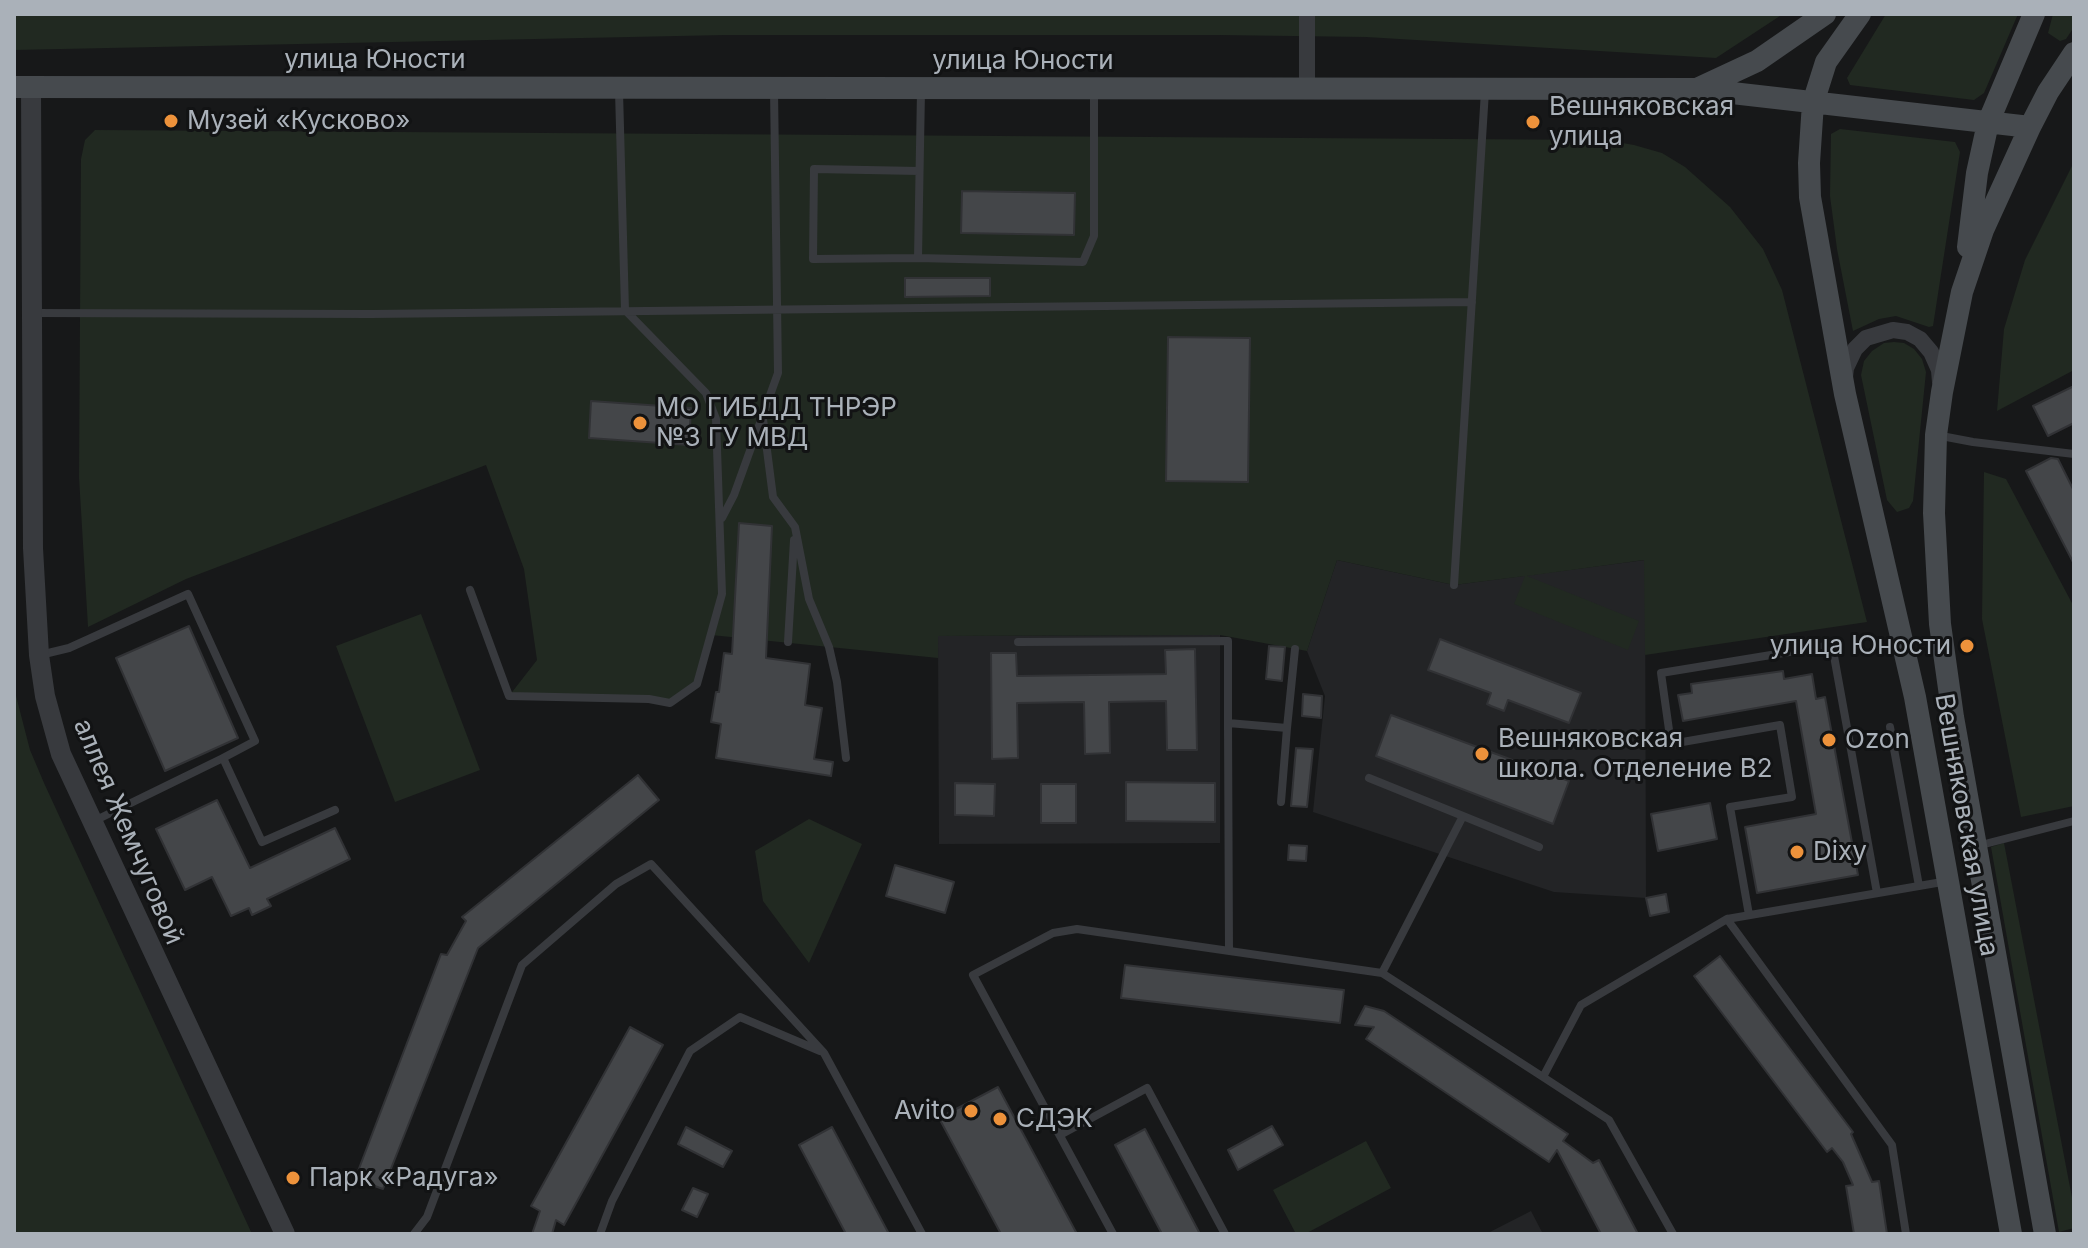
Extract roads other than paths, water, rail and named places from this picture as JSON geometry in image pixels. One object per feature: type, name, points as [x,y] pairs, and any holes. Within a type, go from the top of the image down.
[{"type":"main road","points":[[1697,89],[1757,61],[1825,14]]},
{"type":"main road","name":"Вешняковская улица","points":[[1860,14],[1826,62],[1813,103],[1810,197],[1845,394],[1915,697],[2011,1234]]},
{"type":"main road","points":[[1962,292],[1977,173],[1988,123],[2034,14]]},
{"type":"main road","name":"Вешняковская улица","points":[[2045,1234],[1953,717],[1940,624],[1934,513],[1936,435],[1962,292],[1983,230],[2030,127],[2048,92],[2074,53]]},
{"type":"main road","name":"улица Юности","points":[[22,87],[1697,89],[2030,127]]},
{"type":"street","points":[[1307,14],[1307,89]]},
{"type":"street","name":"аллея Жемчуговой","points":[[22,87],[32,313],[33,548],[39,655],[45,696],[61,754],[285,1234]]},
{"type":"street","points":[[1845,394],[1846,368],[1855,349],[1866,338],[1893,330],[1907,332],[1920,339],[1931,352],[1939,370],[1942,392]]},
{"type":"lane","points":[[470,590],[509,696],[649,699],[670,703],[697,684],[722,594],[722,519],[716,419],[706,393],[625,310],[619,88]]},
{"type":"lane","points":[[722,519],[734,495],[778,373],[774,89]]},
{"type":"lane","points":[[918,258],[921,89]]},
{"type":"lane","points":[[919,171],[814,169],[813,259],[1083,262],[1094,236],[1094,89]]},
{"type":"lane","points":[[1454,585],[1485,90]]},
{"type":"lane","points":[[32,313],[385,314],[1472,302]]},
{"type":"lane","points":[[763,414],[773,497],[795,527],[809,599],[832,658],[846,758]]},
{"type":"lane","points":[[1936,435],[2074,454]]},
{"type":"lane","points":[[788,642],[795,527]]},
{"type":"lane","points":[[39,655],[69,648],[188,594],[255,741],[92,823]]},
{"type":"lane","points":[[1018,642],[1228,641],[1229,951]]},
{"type":"lane","points":[[1749,915],[1730,807],[1792,797],[1780,725],[1671,744],[1661,673],[1832,645],[1877,893]]},
{"type":"lane","points":[[1281,802],[1295,649]]},
{"type":"lane","points":[[1228,723],[1287,728]]},
{"type":"lane","points":[[1890,727],[1919,886]]},
{"type":"lane","points":[[223,758],[262,842],[335,810]]},
{"type":"lane","points":[[1369,778],[1539,847]]},
{"type":"lane","points":[[1382,973],[1463,816]]},
{"type":"lane","points":[[1976,846],[2074,821]]},
{"type":"lane","points":[[414,1234],[427,1217],[522,965],[616,884],[651,864],[824,1053],[922,1234]]},
{"type":"lane","points":[[1543,1077],[1581,1005],[1727,919],[1949,881]]},
{"type":"lane","points":[[1727,919],[1892,1145],[1906,1234]]},
{"type":"lane","points":[[1113,1234],[973,975],[1053,933],[1077,929],[1382,973],[1609,1120],[1673,1234]]},
{"type":"lane","points":[[600,1234],[612,1201],[690,1051],[740,1017],[824,1053]]},
{"type":"lane","points":[[1060,1135],[1147,1088],[1225,1234]]},
{"type":"place","name":"Музей «Кусково»","points":[[171,121]]},
{"type":"place","name":"Вешняковская улица","points":[[1533,122]]},
{"type":"place","name":"МО ГИБДД ТНРЭР №3 ГУ МВД","points":[[640,423]]},
{"type":"place","name":"улица Юности","points":[[1967,646]]},
{"type":"place","name":"Ozon","points":[[1829,740]]},
{"type":"place","name":"Вешняковская школа. Отделение В2","points":[[1482,754]]},
{"type":"place","name":"Dixy","points":[[1797,852]]},
{"type":"place","name":"Avito","points":[[971,1111]]},
{"type":"place","name":"СДЭК","points":[[1000,1119]]},
{"type":"place","name":"Парк «Радуга»","points":[[293,1178]]}]
